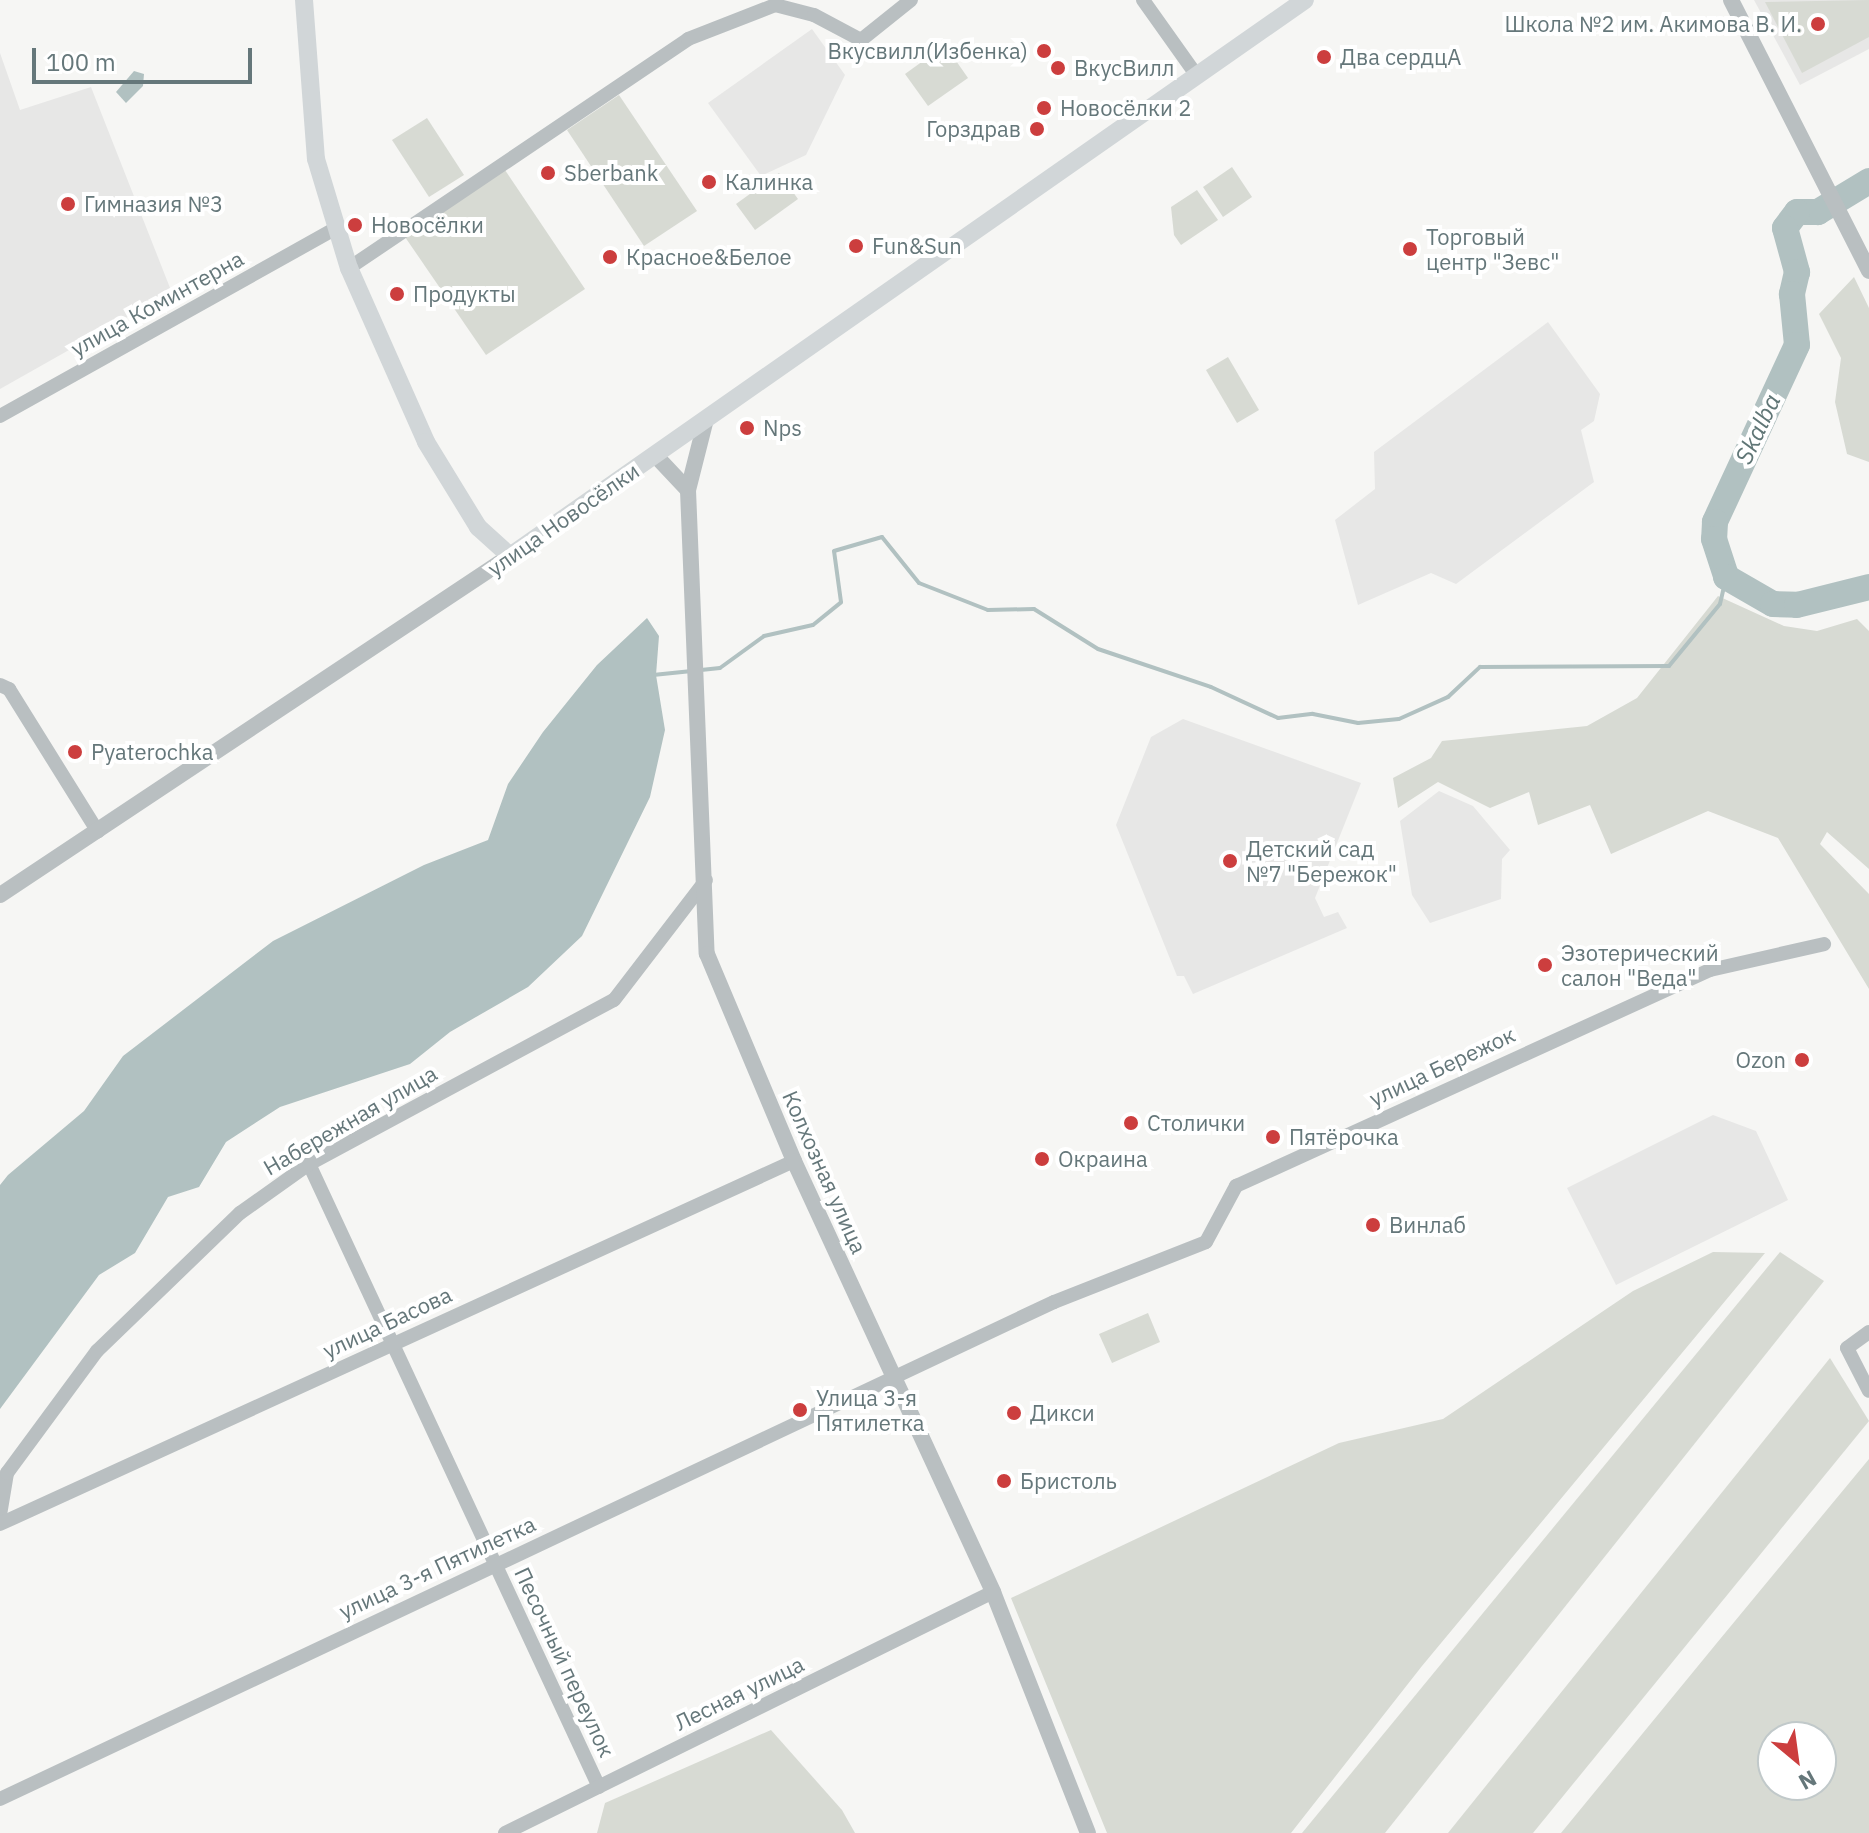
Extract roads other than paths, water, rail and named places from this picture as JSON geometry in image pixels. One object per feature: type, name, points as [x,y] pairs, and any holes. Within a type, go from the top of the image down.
[{"type":"main road","points":[[304,0],[316,159],[349,268],[426,442],[468,514],[510,556]]},
{"type":"main road","name":"улица Новосёлки","points":[[510,556],[1305,0]]},
{"type":"street","points":[[349,268],[688,39],[775,5],[814,15],[861,40],[911,0]]},
{"type":"street","points":[[1143,0],[1197,76]]},
{"type":"street","points":[[1731,0],[1866,264]]},
{"type":"street","name":"улица Коминтерна","points":[[0,416],[336,228]]},
{"type":"street","name":"Колхозная улица","points":[[706,419],[688,490],[707,954],[794,1161],[993,1592],[1088,1833]]},
{"type":"street","points":[[655,455],[688,490]]},
{"type":"street","name":"улица Новосёлки","points":[[0,895],[510,556]]},
{"type":"street","points":[[0,685],[9,689],[98,832]]},
{"type":"street","name":"Набережная улица","points":[[0,1515],[7,1473],[97,1351],[240,1213],[309,1164],[614,1000],[706,880]]},
{"type":"street","name":"улица Бережок","points":[[894,1377],[1054,1302],[1206,1242],[1236,1186],[1710,970],[1824,944]]},
{"type":"street","name":"улица Басова","points":[[0,1524],[794,1161]]},
{"type":"street","name":"Песочный переулок","points":[[309,1164],[599,1787]]},
{"type":"street","points":[[1869,1332],[1847,1348],[1869,1391]]},
{"type":"street","name":"улица 3-я Пятилетка","points":[[0,1799],[894,1377]]},
{"type":"street","name":"Лесная улица","points":[[505,1833],[993,1592]]},
{"type":"waterway","name":"Skalba","points":[[1869,181],[1818,212],[1797,212],[1785,228],[1797,272],[1792,294],[1797,345],[1715,522],[1714,539],[1726,577],[1773,604],[1797,605],[1869,587]]},
{"type":"waterway","points":[[701,670],[720,668],[764,636],[813,625],[841,602],[834,551],[882,537],[919,583],[988,610],[1034,609],[1098,649],[1211,687],[1278,718],[1313,714],[1358,723],[1399,719],[1448,697],[1480,667],[1669,666],[1720,604],[1726,577]]},
{"type":"waterway","points":[[653,675],[692,671]]},
{"type":"place","name":"Школа №2 им. Акимова В. И.","points":[[1818,24]]},
{"type":"place","name":"Вкусвилл(Избенка)","points":[[1044,51]]},
{"type":"place","name":"Два сердцА","points":[[1324,57]]},
{"type":"place","name":"ВкусВилл","points":[[1058,68]]},
{"type":"place","name":"Новосёлки 2","points":[[1044,108]]},
{"type":"place","name":"Горздрав","points":[[1037,129]]},
{"type":"place","name":"Sberbank","points":[[548,173]]},
{"type":"place","name":"Калинка","points":[[709,182]]},
{"type":"place","name":"Гимназия №3","points":[[68,204]]},
{"type":"place","name":"Новосёлки","points":[[355,225]]},
{"type":"place","name":"Fun&Sun","points":[[856,246]]},
{"type":"place","name":"Торговый центр \"Зевс\"","points":[[1410,249]]},
{"type":"place","name":"Красное&Белое","points":[[610,257]]},
{"type":"place","name":"Продукты","points":[[397,294]]},
{"type":"place","name":"Nps","points":[[747,428]]},
{"type":"place","name":"Pyaterochka","points":[[75,752]]},
{"type":"place","name":"Детский сад №7 \"Бережок\"","points":[[1230,861]]},
{"type":"place","name":"Эзотерический салон \"Веда\"","points":[[1545,965]]},
{"type":"place","name":"Ozon","points":[[1802,1060]]},
{"type":"place","name":"Столички","points":[[1131,1123]]},
{"type":"place","name":"Пятёрочка","points":[[1273,1137]]},
{"type":"place","name":"Окраина","points":[[1042,1159]]},
{"type":"place","name":"Винлаб","points":[[1373,1225]]},
{"type":"place","name":"Улица 3-я Пятилетка","points":[[800,1410]]},
{"type":"place","name":"Дикси","points":[[1014,1413]]},
{"type":"place","name":"Бристоль","points":[[1004,1481]]}]
